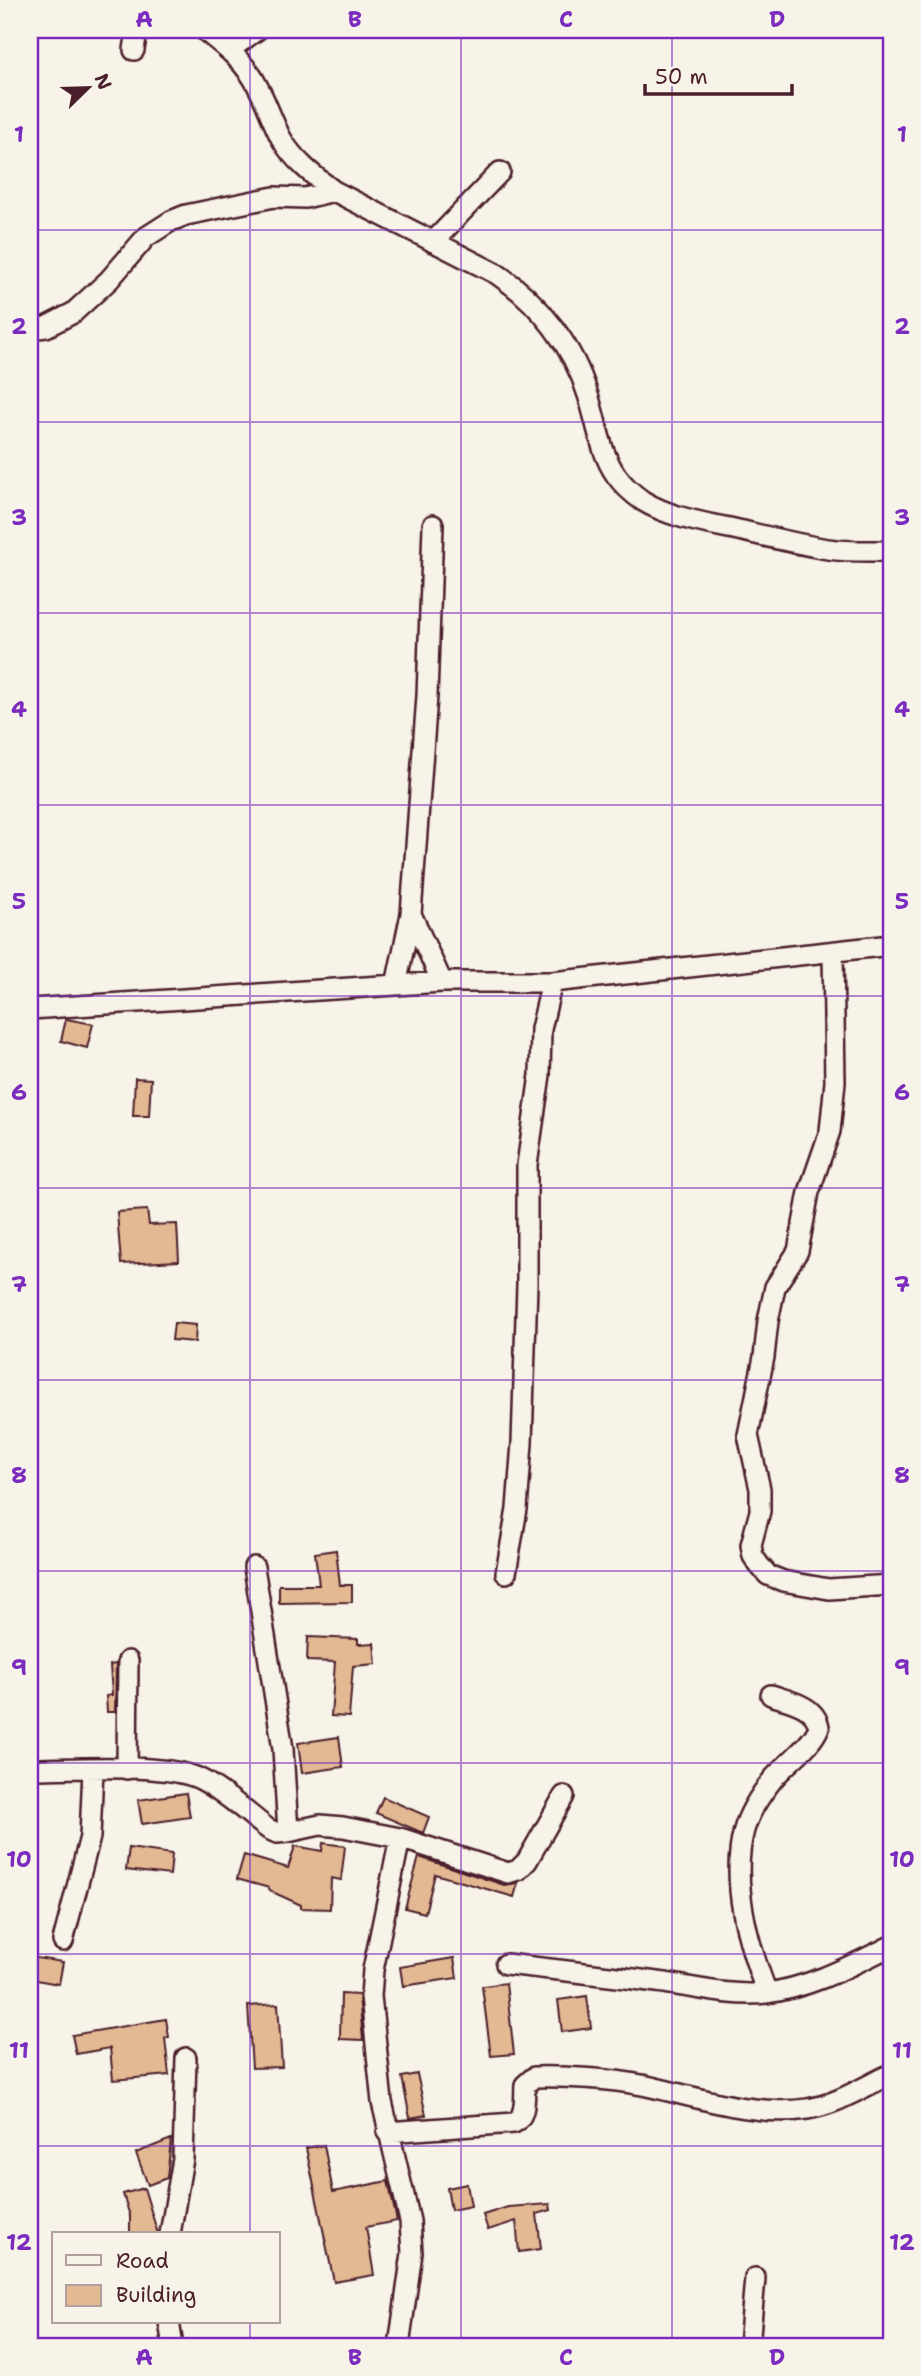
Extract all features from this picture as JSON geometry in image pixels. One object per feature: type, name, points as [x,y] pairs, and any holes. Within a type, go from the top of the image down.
[{"type":"street","points":[[134,50],[137,30]]},
{"type":"street","points":[[204,30],[229,50],[249,72],[283,141],[312,175],[334,191],[498,274],[516,287],[558,332],[588,394],[599,438],[615,474],[643,501],[706,523],[829,549],[891,551]]},
{"type":"street","points":[[229,50],[257,30]]},
{"type":"street","points":[[433,242],[500,172]]},
{"type":"street","points":[[305,198],[312,175]]},
{"type":"street","points":[[30,329],[46,327],[73,313],[109,280],[145,237],[171,221],[186,215],[274,197],[305,198],[334,191]]},
{"type":"street","points":[[396,985],[411,914],[427,696],[433,525]]},
{"type":"street","points":[[411,914],[442,982]]},
{"type":"street","points":[[30,1009],[442,982],[552,982],[891,945]]},
{"type":"street","points":[[833,953],[835,1082],[830,1131],[809,1192],[798,1251],[775,1287],[768,1321],[764,1357],[748,1435],[760,1489],[760,1511],[751,1545],[753,1556],[759,1565],[768,1575],[783,1581],[829,1589],[891,1585]]},
{"type":"street","points":[[506,1573],[517,1509],[522,1443],[527,1298],[527,1165],[540,1075],[541,1029],[552,982]]},
{"type":"street","points":[[254,1567],[284,1749],[288,1832]]},
{"type":"street","points":[[127,1769],[128,1661]]},
{"type":"street","points":[[767,1993],[751,1943],[743,1906],[740,1849],[744,1828],[756,1802],[812,1740],[819,1727],[816,1716],[811,1711],[771,1695]]},
{"type":"street","points":[[30,1769],[178,1772],[201,1779],[277,1833],[320,1825],[400,1838],[508,1873],[518,1870],[527,1861],[564,1796]]},
{"type":"street","points":[[63,1941],[90,1837],[93,1769]]},
{"type":"street","points":[[399,2346],[412,2253],[410,2221],[387,2132],[371,1996],[373,1970],[400,1838]]},
{"type":"street","points":[[506,1964],[740,1994],[767,1993],[795,1987],[825,1976],[891,1946]]},
{"type":"street","points":[[170,2232],[183,2160],[186,2058]]},
{"type":"street","points":[[387,2132],[514,2123],[520,2120],[522,2115],[525,2085],[534,2077],[638,2084],[733,2105],[782,2110],[808,2109],[830,2102],[891,2074]]},
{"type":"street","points":[[749,2346],[755,2278]]},
{"type":"street","points":[[169,2324],[173,2346]]},
{"type":"building","points":[[66,1019],[93,1024],[87,1048],[61,1041]]},
{"type":"building","points":[[135,1078],[151,1079],[149,1116],[133,1116]]},
{"type":"building","points":[[147,1210],[149,1225],[177,1224],[179,1261],[121,1264],[117,1212]]},
{"type":"building","points":[[174,1323],[196,1325],[195,1342],[172,1340]]},
{"type":"building","points":[[336,1550],[340,1585],[352,1585],[352,1602],[279,1603],[279,1585],[319,1585],[315,1553]]},
{"type":"building","points":[[308,1637],[358,1639],[358,1644],[374,1643],[376,1664],[353,1666],[349,1717],[331,1716],[335,1662],[307,1661]]},
{"type":"building","points":[[116,1664],[115,1712],[107,1712],[106,1696],[112,1695],[110,1665]]},
{"type":"building","points":[[339,1737],[343,1767],[302,1773],[298,1743]]},
{"type":"building","points":[[186,1793],[190,1817],[142,1824],[138,1800]]},
{"type":"building","points":[[383,1797],[429,1817],[423,1833],[376,1813]]},
{"type":"building","points":[[323,1843],[345,1846],[341,1880],[331,1878],[330,1909],[301,1908],[301,1905],[268,1890],[269,1888],[237,1879],[244,1855],[288,1868],[295,1846],[322,1851]]},
{"type":"building","points":[[129,1848],[172,1854],[170,1875],[126,1870]]},
{"type":"building","points":[[419,1857],[504,1885],[518,1883],[514,1897],[435,1874],[425,1913],[405,1908]]},
{"type":"building","points":[[30,1957],[63,1962],[59,1984],[30,1979]]},
{"type":"building","points":[[454,1958],[457,1978],[403,1986],[400,1967]]},
{"type":"building","points":[[506,1983],[514,2054],[491,2056],[482,1986]]},
{"type":"building","points":[[341,1994],[359,1995],[363,2040],[340,2039]]},
{"type":"building","points":[[587,1996],[591,2028],[562,2032],[558,2000]]},
{"type":"building","points":[[278,2004],[282,2067],[252,2068],[248,2006]]},
{"type":"building","points":[[166,2019],[169,2075],[113,2080],[110,2048],[76,2054],[72,2035]]},
{"type":"building","points":[[417,2074],[426,2115],[410,2118],[402,2077]]},
{"type":"building","points":[[171,2139],[167,2178],[148,2185],[136,2153]]},
{"type":"building","points":[[324,2145],[333,2192],[388,2181],[397,2221],[366,2227],[374,2275],[334,2282],[306,2148]]},
{"type":"building","points":[[467,2184],[471,2206],[451,2210],[447,2188]]},
{"type":"building","points":[[144,2188],[157,2232],[130,2232],[130,2216],[123,2194]]},
{"type":"building","points":[[550,2204],[551,2210],[537,2214],[541,2249],[519,2252],[516,2221],[488,2230],[483,2215],[508,2207]]}]
